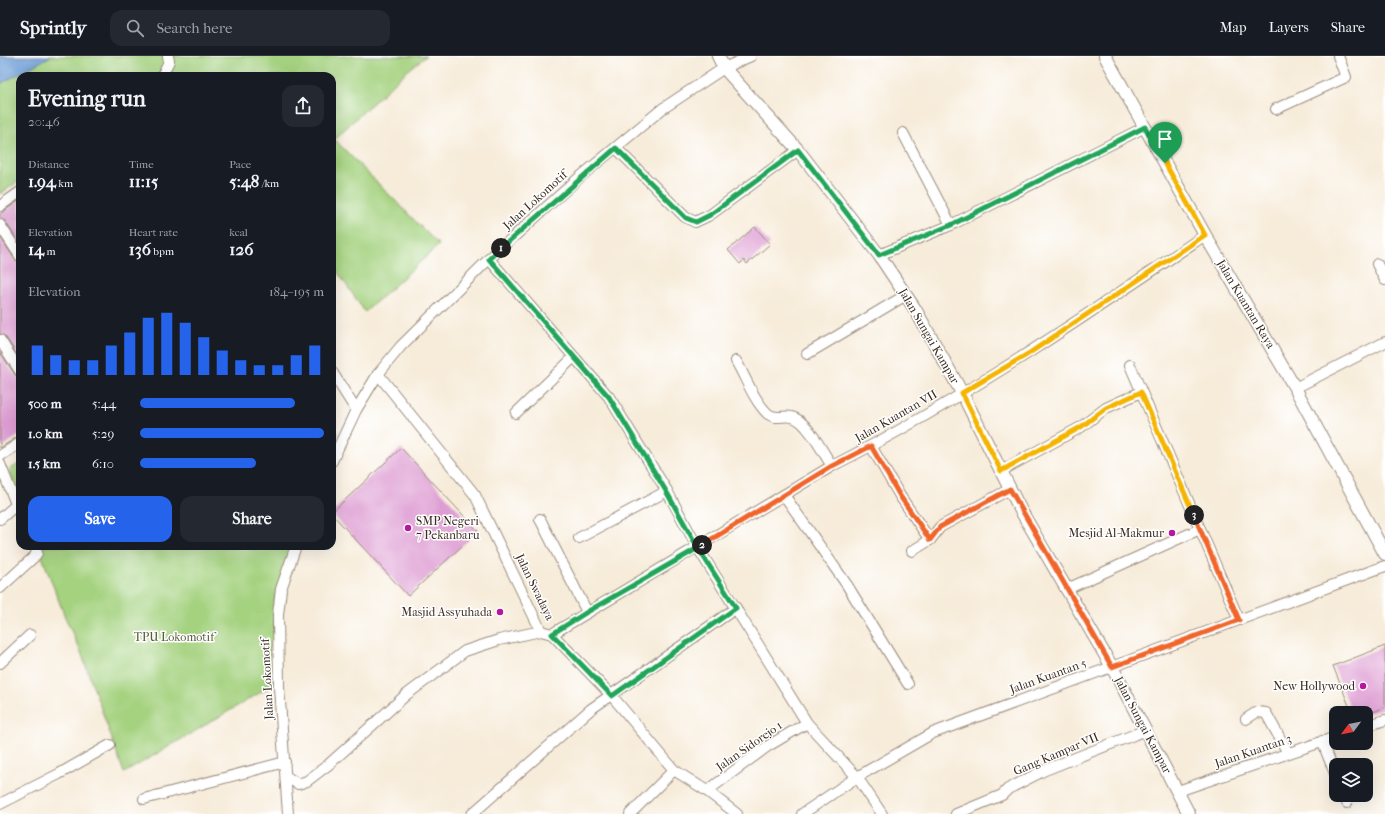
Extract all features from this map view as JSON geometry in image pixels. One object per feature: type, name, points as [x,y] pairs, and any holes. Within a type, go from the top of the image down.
[{"type":"street","points":[[164,72],[169,60],[168,56]]},
{"type":"street","name":"Jalan Sungai Kampar","points":[[718,56],[724,68],[798,150],[879,255],[906,294],[962,393],[1010,489],[1112,667],[1189,814]]},
{"type":"street","name":"Jalan Lokomotif","points":[[336,452],[356,410],[378,374],[401,346],[489,259],[580,177],[662,109],[724,68],[751,56]]},
{"type":"street","name":"Jalan Kuantan Raya","points":[[1105,56],[1205,235],[1295,388],[1385,554]]},
{"type":"street","points":[[1276,109],[1346,77],[1338,56]]},
{"type":"street","points":[[879,255],[951,225],[1145,127]]},
{"type":"street","points":[[903,133],[951,225]]},
{"type":"street","points":[[616,148],[686,218],[696,222],[710,215],[798,150]]},
{"type":"street","points":[[0,206],[16,195]]},
{"type":"street","points":[[0,225],[16,250]]},
{"type":"street","name":"Jalan Kuantan VII","points":[[552,634],[698,548],[832,466],[871,446],[1028,354],[1205,235]]},
{"type":"street","points":[[489,259],[609,397],[666,491],[698,548],[806,723],[857,777],[882,814]]},
{"type":"street","points":[[1377,264],[1385,280]]},
{"type":"street","points":[[807,354],[906,294]]},
{"type":"street","points":[[0,340],[16,365]]},
{"type":"street","points":[[1295,388],[1385,342]]},
{"type":"street","points":[[516,414],[574,357]]},
{"type":"street","points":[[736,361],[760,404],[769,414],[776,418],[790,417],[797,419],[814,437],[832,466]]},
{"type":"street","points":[[1130,365],[1239,620]]},
{"type":"street","name":"Jalan Swadaya","points":[[378,374],[475,495],[541,631],[552,634],[612,696],[674,770],[708,791],[737,814]]},
{"type":"street","points":[[336,378],[356,410]]},
{"type":"street","points":[[1001,471],[1081,427],[1106,408],[1141,392]]},
{"type":"street","points":[[0,456],[16,446]]},
{"type":"street","points":[[871,446],[900,496],[930,540]]},
{"type":"street","points":[[0,464],[16,504]]},
{"type":"street","points":[[912,551],[930,540],[940,527],[1010,489]]},
{"type":"street","points":[[579,538],[666,491]]},
{"type":"street","points":[[784,495],[847,586],[908,684]]},
{"type":"street","points":[[0,519],[16,510]]},
{"type":"street","points":[[540,520],[587,612]]},
{"type":"street","points":[[1067,589],[1200,529]]},
{"type":"street","points":[[0,588],[35,556],[37,552],[36,550]]},
{"type":"street","name":"Jalan Lokomotif","points":[[288,814],[287,777],[280,687],[278,615],[281,589],[295,550]]},
{"type":"street","name":"Jalan Kuantan 5","points":[[802,814],[857,777],[933,733],[1385,566]]},
{"type":"street","points":[[472,814],[591,709],[612,696],[736,608]]},
{"type":"street","points":[[287,777],[298,784],[307,781],[328,765],[406,695],[466,652],[499,640],[541,631]]},
{"type":"street","points":[[0,663],[30,635]]},
{"type":"street","points":[[1246,719],[1257,712],[1266,713],[1288,752]]},
{"type":"street","points":[[1373,724],[1385,720]]},
{"type":"street","name":"Jalan Sidorejo 1","points":[[708,791],[768,746],[806,723]]},
{"type":"street","name":"Gang Kampar VII","points":[[962,813],[1002,795],[1008,789],[1046,770],[1146,730]]},
{"type":"street","name":"Jalan Kuantan 3","points":[[1178,791],[1329,738]]},
{"type":"street","points":[[1322,741],[1329,758]]},
{"type":"street","points":[[0,804],[59,774],[110,745]]},
{"type":"street","points":[[144,799],[285,762]]},
{"type":"street","points":[[630,814],[674,770]]},
{"type":"green space","points":[[51,56],[426,56],[406,72],[336,137],[336,72],[22,72]]},
{"type":"green space","points":[[16,75],[16,183],[0,194],[0,84]]},
{"type":"green space","points":[[336,141],[439,245],[365,312],[336,270]]},
{"type":"green space","points":[[16,466],[16,487],[9,470]]},
{"type":"green space","name":"TPU Lokomotif","points":[[40,550],[292,550],[275,597],[273,685],[124,773],[81,652],[65,617]]},
{"type":"water","points":[[0,56],[51,56],[22,72],[16,72],[16,75],[0,84]]},
{"type":"building","points":[[16,203],[16,238],[5,221],[0,219],[0,214]]},
{"type":"building","points":[[755,227],[770,244],[747,264],[744,260],[740,264],[728,250]]},
{"type":"building","points":[[0,237],[16,260],[16,353],[5,336],[0,334]]},
{"type":"building","points":[[0,352],[16,375],[16,438],[0,448]]},
{"type":"building","points":[[401,448],[478,531],[408,596],[336,518],[336,508]]},
{"type":"building","name":"New Hollywood","points":[[1385,646],[1385,707],[1373,712],[1373,706],[1349,706],[1333,666]]},
{"type":"place","name":"SMP Negeri 7 Pekanbaru","points":[[408,528]]},
{"type":"place","name":"Mesjid Al-Makmur","points":[[1172,533]]},
{"type":"place","name":"Masjid Assyuhada","points":[[500,612]]},
{"type":"place","name":"New Hollywood","points":[[1363,686]]},
{"type":"route","points":[[1165,163],[1145,127],[951,225],[879,255],[798,150],[710,215],[696,222],[686,218],[616,148],[580,177],[489,259],[609,397],[666,491],[698,548],[552,634],[612,696],[736,608],[698,548],[832,466],[871,446],[900,496],[930,540],[940,527],[1010,489],[1020,509],[1112,667],[1239,620],[1141,392],[1106,408],[1096,414],[1081,427],[1001,471],[962,393],[1028,354],[1205,235],[1165,163]]}]
